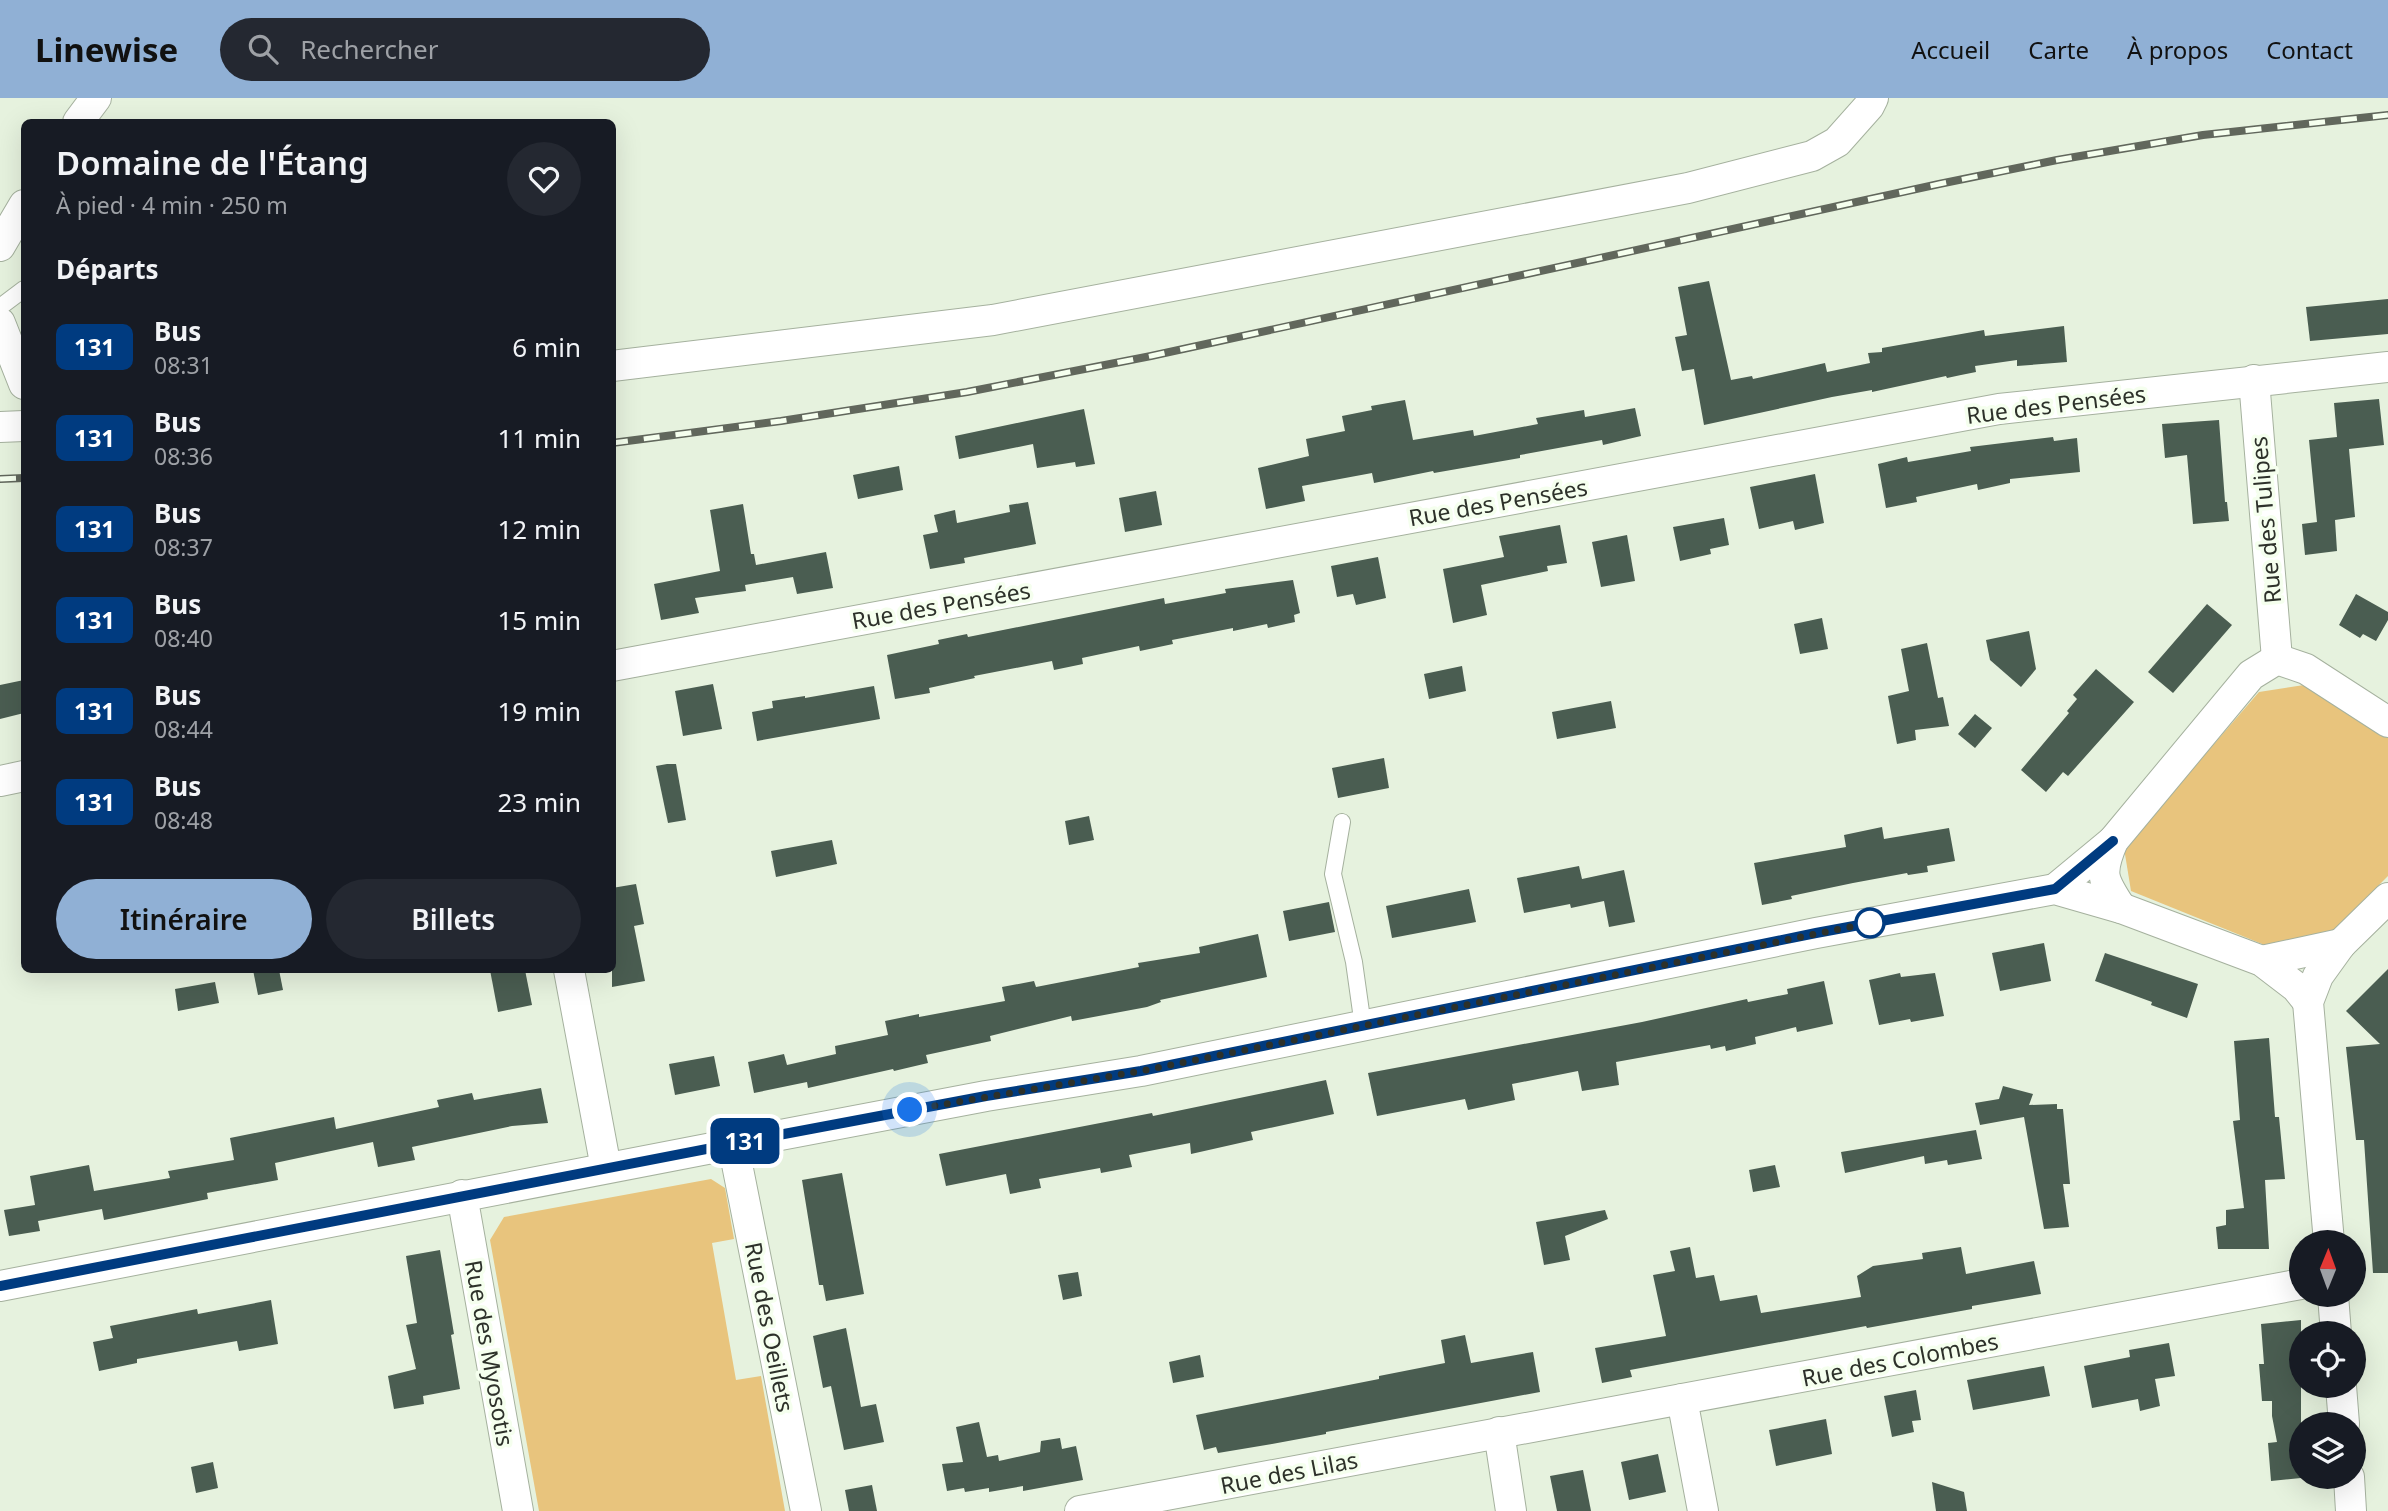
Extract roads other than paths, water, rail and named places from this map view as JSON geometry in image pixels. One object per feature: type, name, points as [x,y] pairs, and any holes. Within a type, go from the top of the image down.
[{"type":"street","points":[[80,119],[96,98]]},
{"type":"street","points":[[616,366],[993,320],[1688,188],[1812,156],[1837,142],[1873,98]]},
{"type":"street","points":[[0,246],[21,210]]},
{"type":"street","points":[[0,323],[21,376]]},
{"type":"street","name":"Rue des Pensées","points":[[616,665],[1999,409],[2388,367]]},
{"type":"street","name":"Rue des Tulipes","points":[[2254,380],[2277,659]]},
{"type":"street","points":[[0,427],[21,426]]},
{"type":"street","points":[[2055,889],[2113,841],[2251,675],[2277,659],[2306,669],[2388,722]]},
{"type":"street","points":[[0,781],[21,777]]},
{"type":"street","points":[[2113,841],[2103,864],[2106,885],[2121,908]]},
{"type":"street","points":[[0,1286],[986,1096],[1141,1071],[1816,933],[2055,889],[2121,908],[2262,961],[2296,987],[2308,1002]]},
{"type":"street","points":[[2328,1230],[2308,1002],[2318,976],[2341,944],[2388,898]]},
{"type":"street","points":[[2262,961],[2341,944]]},
{"type":"street","points":[[570,973],[606,1168]]},
{"type":"street","name":"Rue des Oeillets","points":[[733,1144],[806,1511]]},
{"type":"street","name":"Rue des Myosotis","points":[[462,1195],[518,1511]]},
{"type":"street","name":"Rue des Colombes","points":[[1499,1433],[2289,1286]]},
{"type":"street","points":[[1682,1399],[1703,1511]]},
{"type":"street","points":[[1499,1433],[1511,1511]]},
{"type":"street","name":"Rue des Lilas","points":[[1080,1511],[1112,1508],[1499,1433]]},
{"type":"street","points":[[2350,1489],[2351,1511]]},
{"type":"lane","points":[[0,307],[21,291]]},
{"type":"lane","points":[[1342,822],[1333,874],[1354,962],[1363,1026]]},
{"type":"railway","points":[[616,442],[781,421],[967,392],[1151,356],[2057,160],[2203,135],[2388,115]]},
{"type":"railway","points":[[0,479],[21,478]]}]
